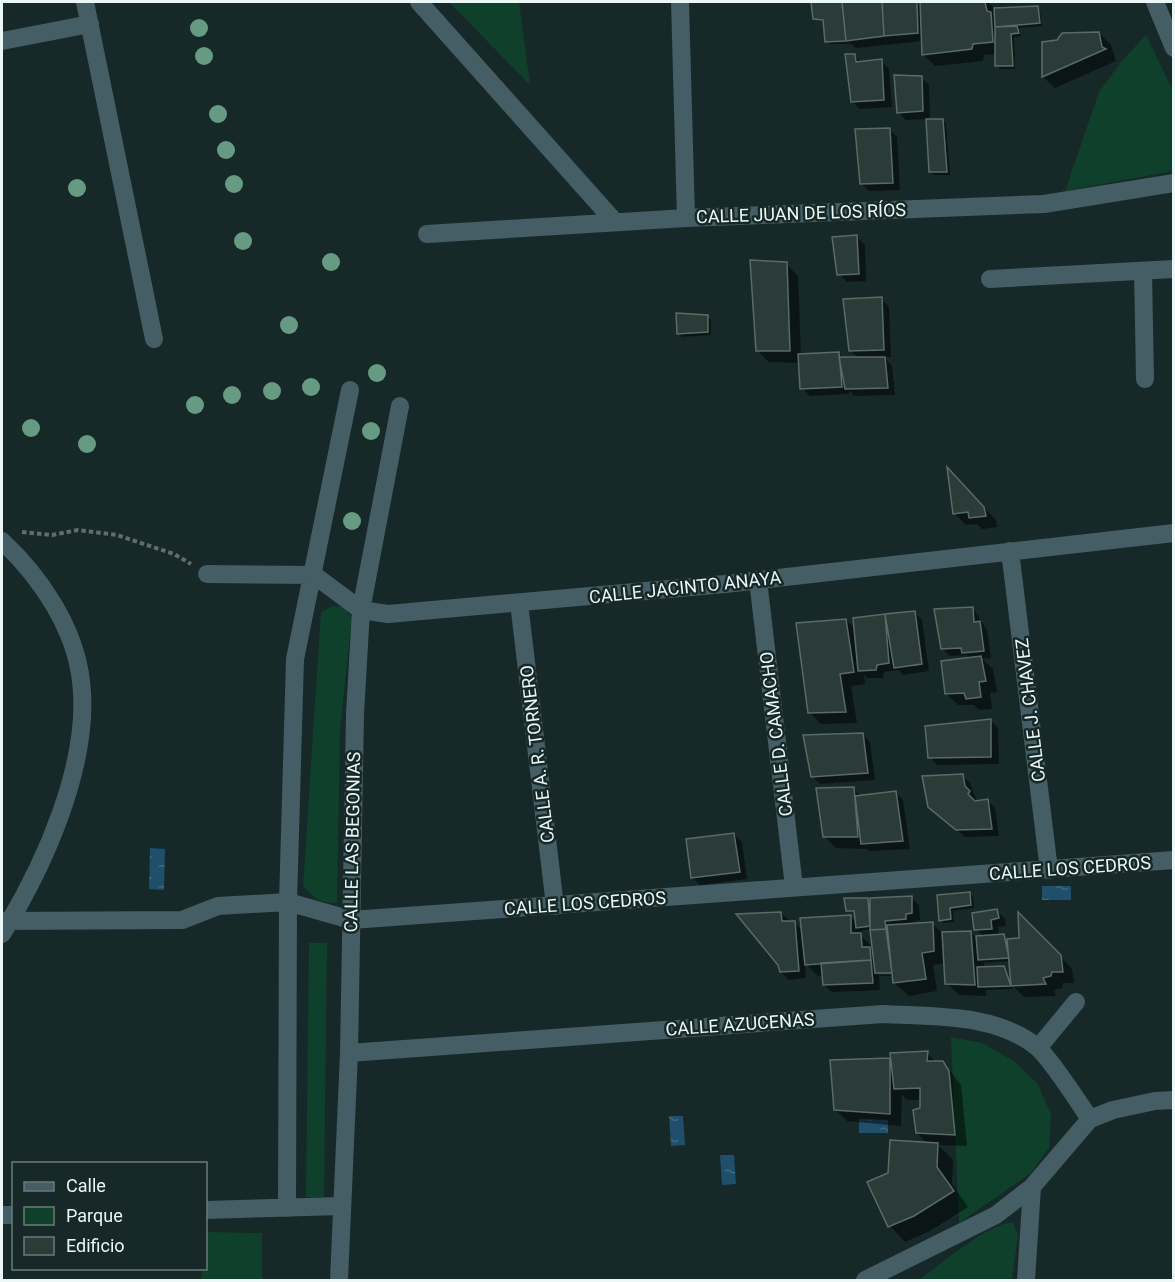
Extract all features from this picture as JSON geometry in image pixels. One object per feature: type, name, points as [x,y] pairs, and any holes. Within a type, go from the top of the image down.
[{"type":"street","points":[[85,2],[154,339]]},
{"type":"street","points":[[419,2],[615,222]]},
{"type":"street","points":[[680,2],[686,218]]},
{"type":"street","points":[[1155,2],[1173,48]]},
{"type":"street","points":[[2,41],[90,24]]},
{"type":"street","name":"CALLE JUAN DE LOS RÍOS","points":[[427,234],[686,218],[1044,204],[1173,183]]},
{"type":"street","points":[[990,279],[1173,269]]},
{"type":"street","points":[[1143,271],[1145,379]]},
{"type":"street","points":[[287,1208],[288,902],[295,659],[350,390]]},
{"type":"street","name":"CALLE LAS BEGONIAS","points":[[339,1281],[349,1053],[355,714],[361,610],[400,406]]},
{"type":"street","name":"CALLE JACINTO ANAYA","points":[[314,575],[361,610],[388,614],[758,580],[1173,533]]},
{"type":"street","points":[[4,925],[42,856],[69,788],[80,733],[81,681],[70,640],[44,588],[7,536]]},
{"type":"street","name":"CALLE J. CHAVEZ","points":[[1010,551],[1049,870]]},
{"type":"street","points":[[207,574],[314,575]]},
{"type":"street","name":"CALLE D. CAMACHO","points":[[758,580],[794,887]]},
{"type":"street","name":"CALLE A. R. TORNERO","points":[[519,603],[555,906]]},
{"type":"street","name":"CALLE LOS CEDROS","points":[[4,925],[182,920],[218,906],[288,902],[351,920],[1173,860]]},
{"type":"street","points":[[1038,1048],[1076,1002]]},
{"type":"street","name":"CALLE AZUCENAS","points":[[349,1053],[883,1014],[958,1016],[1001,1028],[1038,1048],[1090,1119]]},
{"type":"street","points":[[865,1281],[996,1215],[1032,1187],[1090,1119],[1113,1110],[1155,1101],[1173,1100]]},
{"type":"street","points":[[1026,1281],[1032,1187]]},
{"type":"street","points":[[207,1210],[341,1206]]},
{"type":"path","points":[[7,536],[52,535],[78,530],[117,535],[174,554],[207,574]]},
{"type":"green space","points":[[449,2],[519,2],[530,85]]},
{"type":"green space","points":[[1146,35],[1173,91],[1173,171],[1065,191],[1099,92],[1121,62]]},
{"type":"green space","points":[[333,606],[343,607],[352,617],[340,731],[337,903],[318,899],[303,886],[321,612]]},
{"type":"green space","points":[[309,943],[327,943],[324,1197],[306,1197]]},
{"type":"green space","points":[[951,1037],[982,1043],[1015,1062],[1037,1083],[1051,1114],[1049,1148],[1031,1173],[959,1223]]},
{"type":"green space","points":[[1013,1222],[1018,1235],[1012,1280],[919,1280],[977,1237]]},
{"type":"green space","points":[[207,1232],[262,1233],[262,1280],[201,1280],[202,1270],[207,1270]]},
{"type":"water","points":[[150,848],[165,849],[164,890],[149,889]]},
{"type":"water","points":[[1042,886],[1071,886],[1071,900],[1042,900]]},
{"type":"water","points":[[669,1116],[683,1116],[685,1145],[671,1146]]},
{"type":"water","points":[[859,1119],[888,1120],[888,1133],[859,1133]]},
{"type":"water","points":[[720,1155],[734,1155],[736,1184],[722,1185]]},
{"type":"building","points":[[811,2],[842,2],[846,41],[825,42],[823,20],[813,19]]},
{"type":"building","points":[[842,2],[882,2],[884,36],[846,41]]},
{"type":"building","points":[[882,2],[917,2],[918,33],[884,36]]},
{"type":"building","points":[[920,2],[985,2],[987,11],[991,12],[993,42],[973,44],[972,49],[922,55]]},
{"type":"building","points":[[1038,6],[1040,23],[995,27],[994,8]]},
{"type":"building","points":[[1017,26],[1019,33],[1011,34],[1013,66],[995,66],[995,27]]},
{"type":"building","points":[[1099,32],[1102,47],[1106,49],[1042,77],[1042,42],[1057,40],[1062,33]]},
{"type":"building","points":[[845,54],[855,54],[856,62],[882,59],[884,100],[851,102]]},
{"type":"building","points":[[894,75],[922,76],[923,111],[897,113]]},
{"type":"building","points":[[926,119],[943,119],[947,172],[929,172]]},
{"type":"building","points":[[890,128],[893,183],[860,184],[855,129]]},
{"type":"building","points":[[857,235],[859,274],[837,275],[832,237]]},
{"type":"building","points":[[750,260],[787,262],[790,351],[756,351]]},
{"type":"building","points":[[882,297],[884,350],[849,351],[843,299]]},
{"type":"building","points":[[676,313],[708,315],[708,332],[677,334]]},
{"type":"building","points":[[839,352],[842,387],[800,389],[798,354]]},
{"type":"building","points":[[839,357],[885,357],[888,388],[845,389]]},
{"type":"building","points":[[947,467],[984,507],[986,516],[969,518],[968,512],[953,514]]},
{"type":"building","points":[[973,607],[974,622],[980,621],[984,651],[962,653],[961,648],[941,649],[934,609]]},
{"type":"building","points":[[915,611],[922,664],[894,668],[885,614]]},
{"type":"building","points":[[885,614],[889,663],[877,665],[876,670],[858,671],[853,618]]},
{"type":"building","points":[[846,619],[854,672],[840,674],[846,712],[808,713],[796,623]]},
{"type":"building","points":[[981,656],[986,681],[979,682],[981,697],[966,699],[964,693],[945,694],[941,661]]},
{"type":"building","points":[[991,719],[991,757],[928,758],[925,726]]},
{"type":"building","points":[[863,733],[868,773],[811,777],[803,735]]},
{"type":"building","points":[[963,774],[965,786],[970,791],[968,794],[975,801],[988,799],[992,829],[956,830],[928,807],[922,776]]},
{"type":"building","points":[[854,787],[858,837],[823,837],[816,788]]},
{"type":"building","points":[[896,791],[903,841],[861,844],[855,796]]},
{"type":"building","points":[[734,833],[740,872],[691,878],[686,839]]},
{"type":"building","points":[[970,892],[971,905],[950,908],[951,919],[939,921],[937,895]]},
{"type":"building","points":[[912,896],[912,913],[906,914],[906,919],[885,921],[886,929],[870,930],[870,898]]},
{"type":"building","points":[[844,898],[868,898],[870,926],[856,928],[854,911],[846,911]]},
{"type":"building","points":[[997,909],[999,918],[991,920],[992,929],[974,930],[972,913]]},
{"type":"building","points":[[781,912],[782,921],[795,921],[799,971],[780,972],[778,965],[736,914]]},
{"type":"building","points":[[1018,912],[1061,955],[1063,972],[1052,972],[1051,976],[1043,978],[1046,984],[1011,986],[1007,939],[1019,938]]},
{"type":"building","points":[[851,915],[851,933],[861,933],[862,947],[870,947],[871,960],[805,965],[800,918]]},
{"type":"building","points":[[933,922],[934,951],[922,953],[926,979],[893,983],[887,925]]},
{"type":"building","points":[[886,929],[892,973],[875,973],[870,930]]},
{"type":"building","points":[[971,931],[975,985],[945,984],[942,932]]},
{"type":"building","points":[[1004,934],[1009,958],[978,960],[976,936]]},
{"type":"building","points":[[871,960],[873,983],[823,985],[821,963]]},
{"type":"building","points":[[1004,966],[1011,986],[978,987],[977,967]]},
{"type":"building","points":[[928,1051],[927,1061],[943,1061],[949,1071],[955,1135],[916,1133],[913,1110],[920,1108],[920,1088],[894,1089],[890,1053]]},
{"type":"building","points":[[890,1058],[890,1114],[834,1110],[830,1060]]},
{"type":"building","points":[[890,1140],[938,1143],[937,1167],[954,1191],[914,1216],[888,1227],[867,1182],[888,1173]]}]
